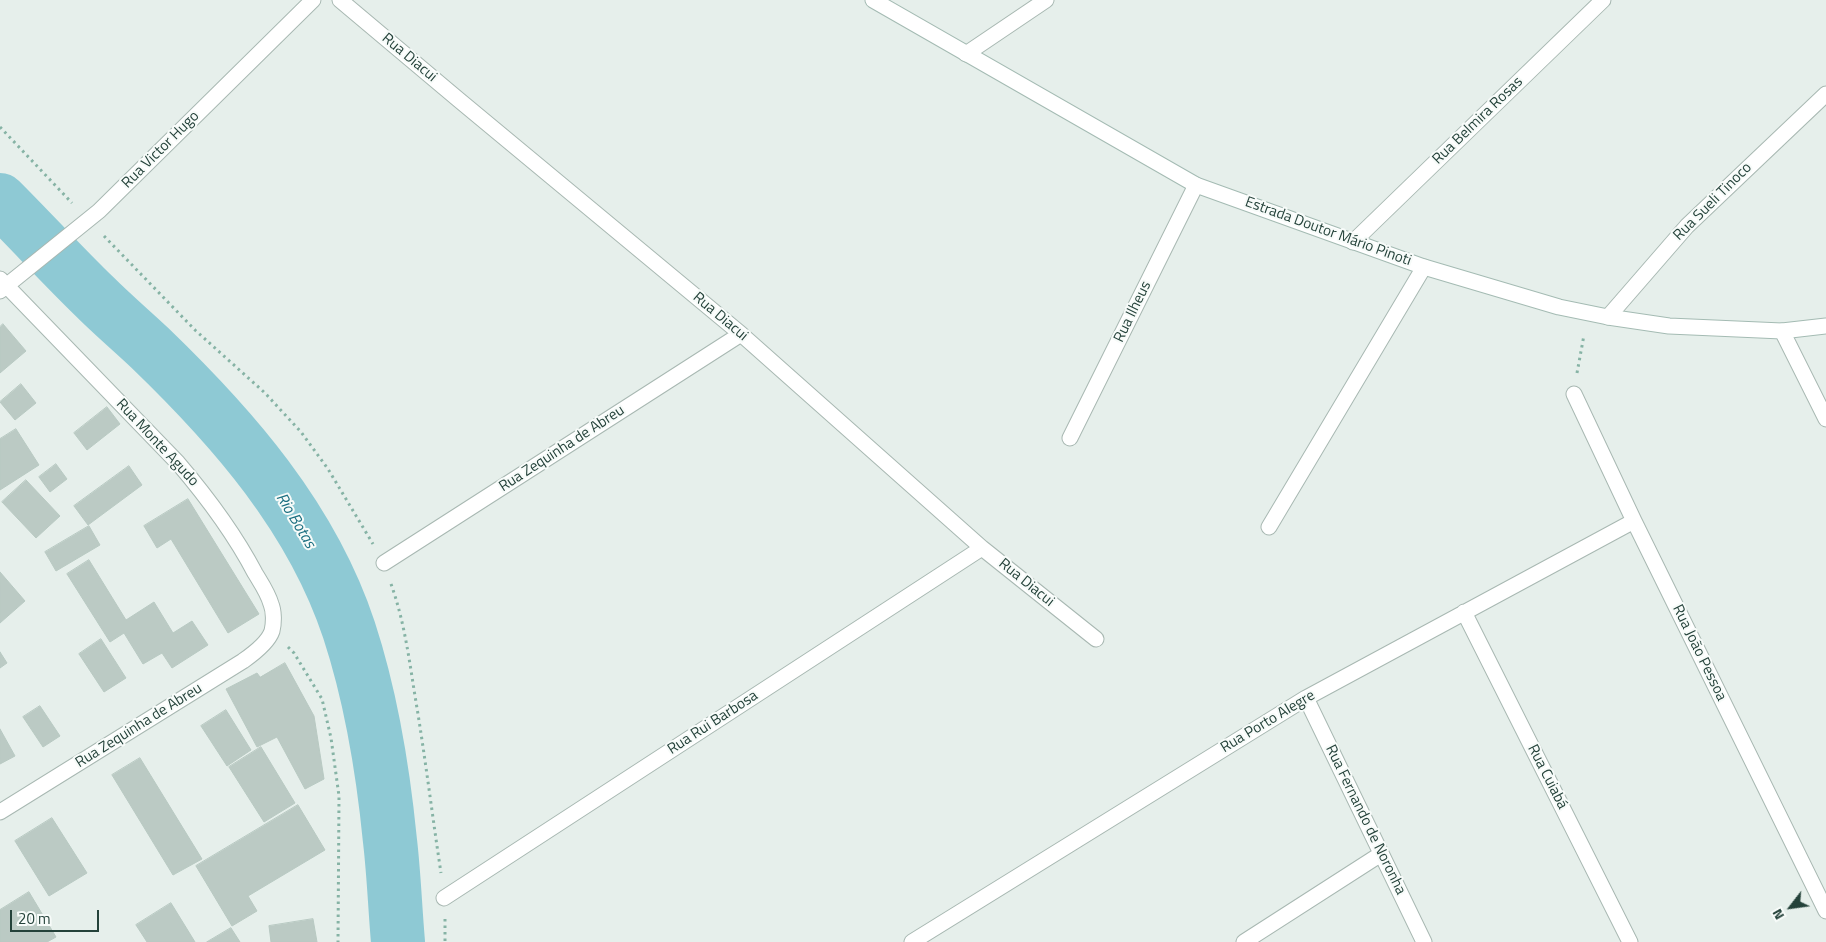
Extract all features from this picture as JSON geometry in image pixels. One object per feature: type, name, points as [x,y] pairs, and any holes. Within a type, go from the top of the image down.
[{"type":"street","name":"Rua Victor Hugo","points":[[2,285],[23,272],[99,211],[313,0]]},
{"type":"street","name":"Rua Diacui","points":[[340,0],[741,334],[982,548],[1096,639]]},
{"type":"street","name":"Estrada Doutor Mário Pinoti","points":[[874,0],[1196,185],[1424,267],[1559,307],[1608,317],[1669,326],[1782,331],[1826,326]]},
{"type":"street","points":[[966,54],[1046,0]]},
{"type":"street","name":"Rua Belmira Rosas","points":[[1353,242],[1603,0]]},
{"type":"street","name":"Rua Sueli Tinoco","points":[[1608,317],[1686,226],[1826,94]]},
{"type":"street","points":[[1796,123],[1826,108]]},
{"type":"street","name":"Rua Ilheus","points":[[1070,438],[1196,185]]},
{"type":"street","points":[[1269,528],[1424,267]]},
{"type":"street","name":"Rua Monte Agudo","points":[[2,285],[178,463],[196,484],[233,535],[260,581],[271,604],[273,617],[272,632]]},
{"type":"street","points":[[1782,331],[1826,420]]},
{"type":"street","name":"Rua Zequinha de Abreu","points":[[384,563],[741,334]]},
{"type":"street","name":"Rua João Pessoa","points":[[1574,394],[1634,521],[1826,911]]},
{"type":"street","name":"Rua Porto Alegre","points":[[912,942],[1306,698],[1634,521]]},
{"type":"street","name":"Rua Rui Barbosa","points":[[444,898],[982,548]]},
{"type":"street","name":"Rua Cuiabá","points":[[1464,612],[1630,942]]},
{"type":"street","name":"Rua Zequinha de Abreu","points":[[0,812],[243,661],[259,648],[272,632]]},
{"type":"street","name":"Rua Fernando de Noronha","points":[[1306,698],[1424,942]]},
{"type":"street","points":[[1244,942],[1381,854]]},
{"type":"path","points":[[1574,394],[1588,313]]},
{"type":"path","points":[[196,330],[265,393],[301,432],[328,469],[384,563],[397,601],[426,762],[444,898],[445,942]]},
{"type":"path","points":[[272,632],[294,653],[322,699],[331,738],[339,796],[338,942]]},
{"type":"building","points":[[3,324],[26,351],[0,373],[0,327]]},
{"type":"building","points":[[21,384],[36,403],[15,420],[0,402]]},
{"type":"building","points":[[107,407],[120,424],[87,450],[74,433]]},
{"type":"building","points":[[16,429],[39,465],[0,490],[0,439]]},
{"type":"building","points":[[56,464],[67,479],[50,492],[39,477]]},
{"type":"building","points":[[129,466],[142,485],[88,525],[74,506]]},
{"type":"building","points":[[26,480],[60,516],[36,538],[2,502]]},
{"type":"building","points":[[188,499],[259,614],[228,633],[171,539],[157,548],[144,526]]},
{"type":"building","points":[[89,526],[100,545],[56,571],[45,552]]},
{"type":"building","points":[[89,560],[126,620],[154,602],[173,633],[192,621],[208,645],[172,668],[162,653],[143,664],[124,633],[110,642],[67,574]]},
{"type":"building","points":[[0,572],[25,601],[0,623]]},
{"type":"building","points":[[101,639],[126,678],[104,692],[79,654]]},
{"type":"building","points":[[0,652],[7,663],[0,668]]},
{"type":"building","points":[[285,663],[314,716],[324,779],[305,789],[277,737],[257,747],[226,689],[257,673],[260,677]]},
{"type":"building","points":[[40,706],[60,736],[43,747],[23,717]]},
{"type":"building","points":[[226,710],[251,750],[227,766],[201,726]]},
{"type":"building","points":[[0,729],[15,756],[0,764]]},
{"type":"building","points":[[261,747],[295,803],[264,822],[229,767]]},
{"type":"building","points":[[140,758],[202,859],[173,875],[112,775]]},
{"type":"building","points":[[298,805],[325,850],[248,896],[257,911],[232,926],[196,866]]},
{"type":"building","points":[[52,818],[87,873],[49,896],[15,841]]},
{"type":"building","points":[[29,892],[56,937],[47,942],[0,942],[0,910]]},
{"type":"building","points":[[171,903],[195,942],[147,942],[136,925]]},
{"type":"building","points":[[313,919],[317,942],[271,942],[269,926]]},
{"type":"building","points":[[231,928],[240,942],[207,942]]},
{"type":"waterway","name":"Rio Botas","points":[[0,200],[83,285],[181,378],[211,410],[267,477],[292,513],[314,550],[333,589],[349,630],[370,707],[387,814],[393,866],[398,942]]}]
